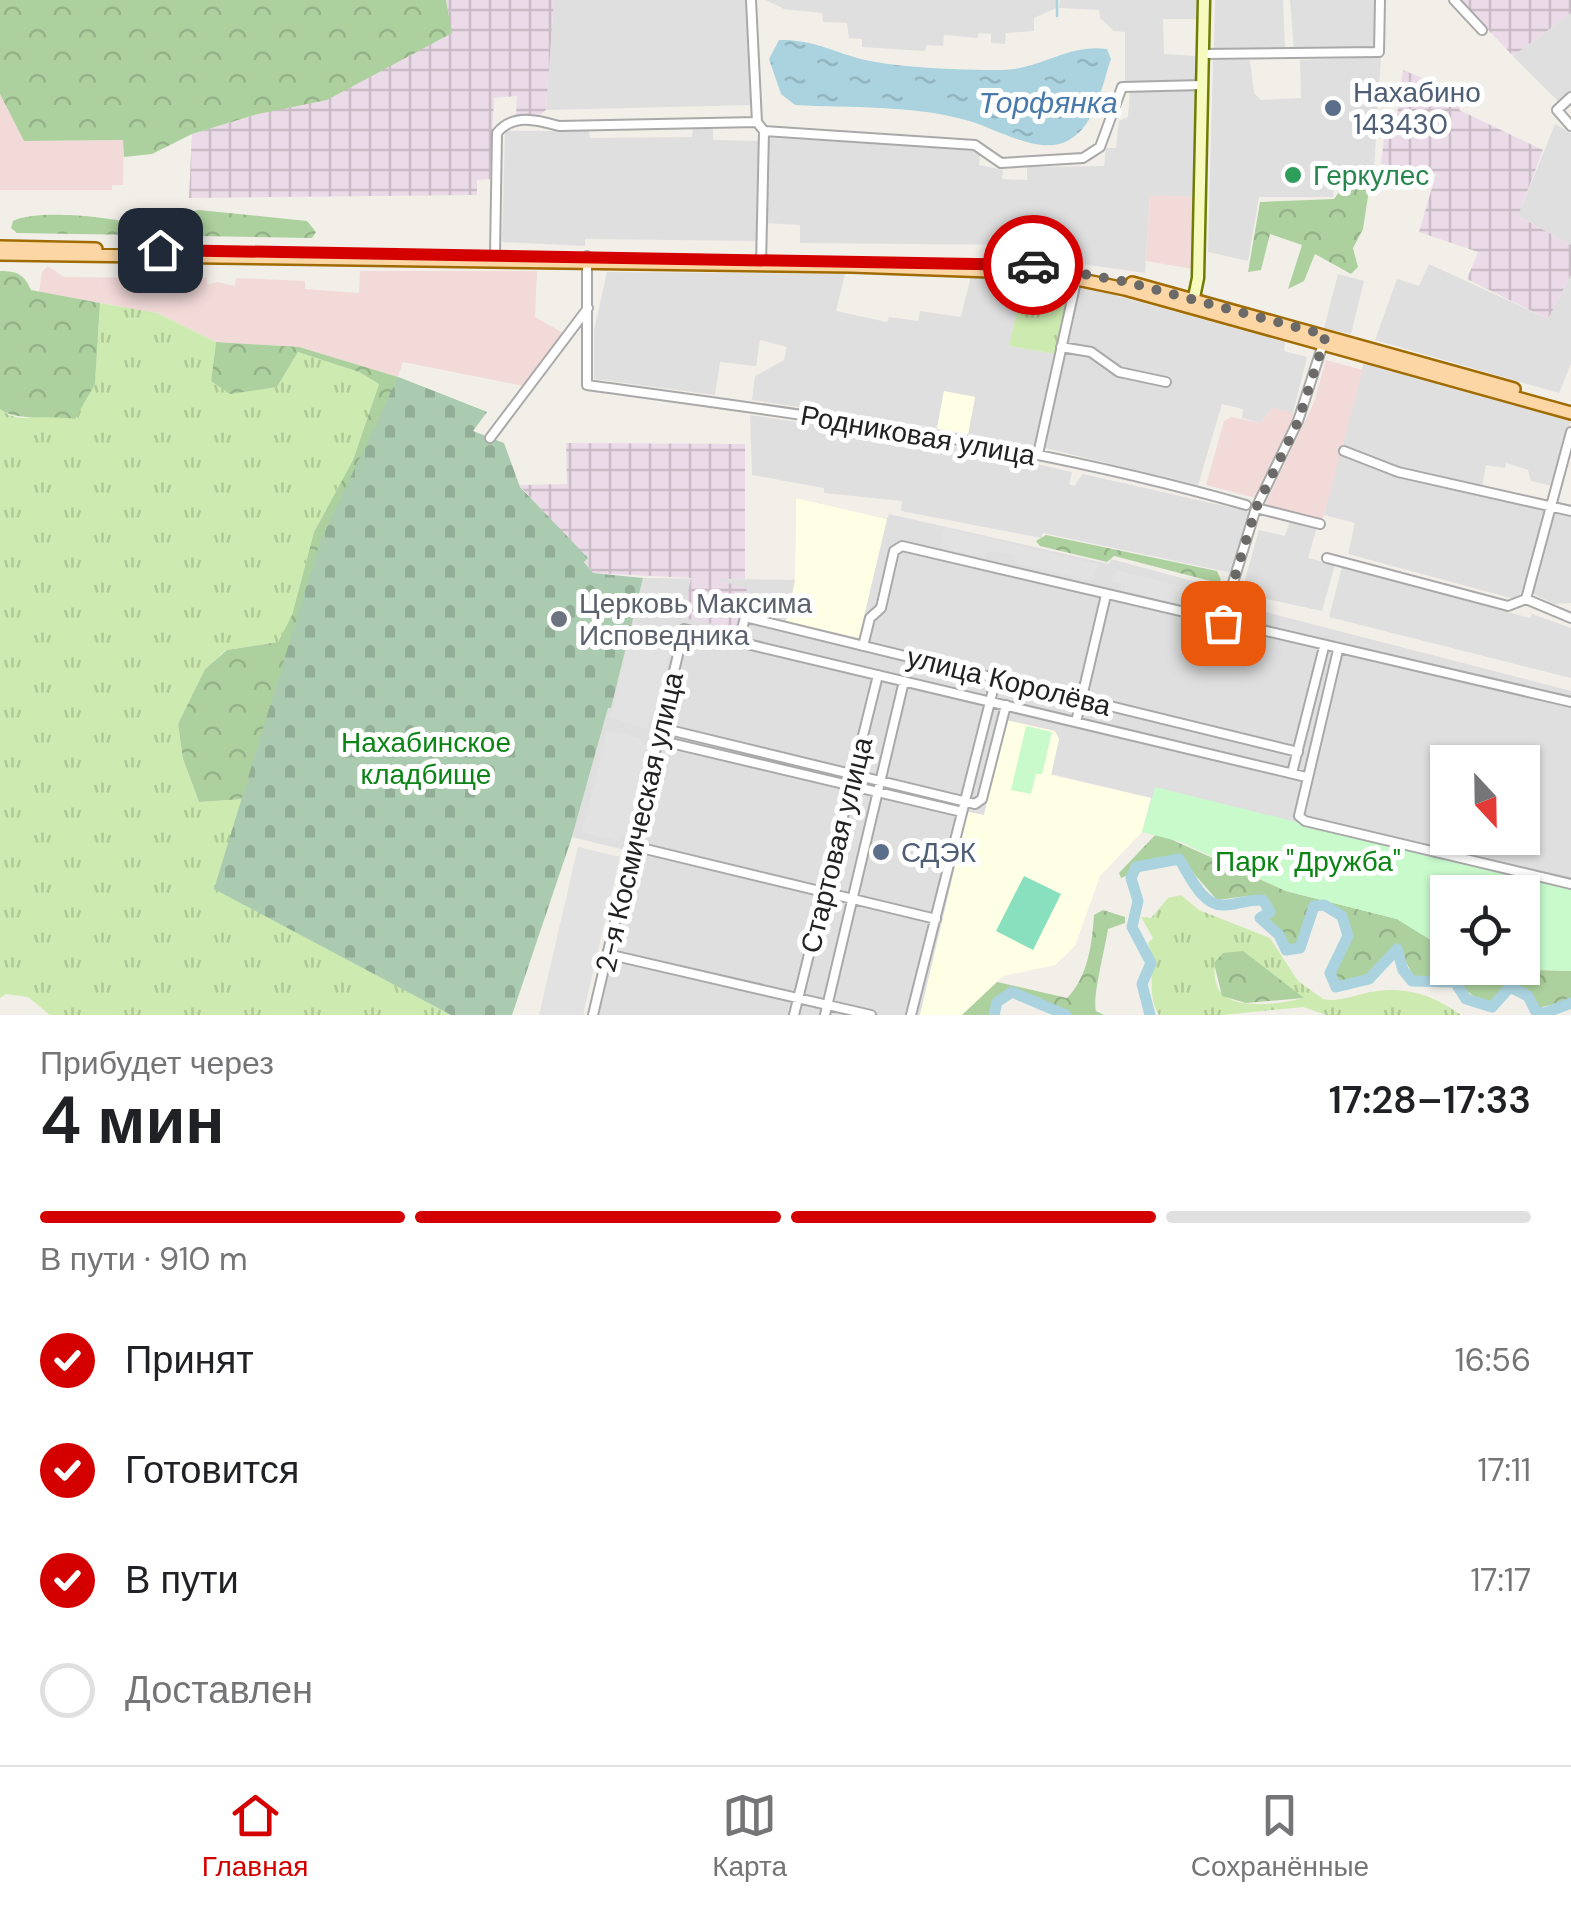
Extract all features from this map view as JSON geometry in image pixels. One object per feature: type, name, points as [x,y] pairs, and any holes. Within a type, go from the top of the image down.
[{"type":"main road","points":[[1193,303],[1204,0]]},
{"type":"main road","points":[[0,246],[495,254],[587,260]]},
{"type":"main road","points":[[0,254],[1048,266],[1571,405]]},
{"type":"main road","points":[[761,262],[969,269],[1077,278],[1193,303]]},
{"type":"main road","points":[[1325,340],[1571,413]]},
{"type":"street","points":[[751,0],[757,122],[764,131],[761,262]]},
{"type":"street","points":[[1204,54],[1379,52],[1380,0]]},
{"type":"street","points":[[1454,0],[1482,30]]},
{"type":"street","points":[[764,131],[975,144],[1001,163],[1083,158],[1100,147],[1122,87],[1203,85]]},
{"type":"street","points":[[1571,97],[1557,110],[1571,126]]},
{"type":"street","points":[[495,254],[497,133],[522,119],[559,126],[757,122]]},
{"type":"street","points":[[490,438],[588,308],[587,260]]},
{"type":"street","points":[[1038,454],[1077,278]]},
{"type":"street","name":"Родниковая улица","points":[[588,308],[586,386],[899,428],[1038,454],[1320,524]]},
{"type":"street","points":[[1221,622],[1238,612],[1229,596],[1251,507],[1298,422],[1325,340]]},
{"type":"street","points":[[1061,347],[1092,352],[1119,372],[1166,382]]},
{"type":"street","points":[[1526,600],[1571,432]]},
{"type":"street","points":[[1344,450],[1398,472],[1571,511]]},
{"type":"street","points":[[862,671],[870,618],[881,608],[894,551],[902,546],[1571,702]]},
{"type":"street","points":[[1327,558],[1508,606],[1526,600],[1571,618]]},
{"type":"street","points":[[1076,722],[1106,595]]},
{"type":"street","points":[[1221,622],[1211,614],[1212,602],[1229,596]]},
{"type":"street","name":"улица Королёва","points":[[739,642],[745,617],[1298,752]]},
{"type":"street","name":"улица Королёва","points":[[684,629],[1306,777]]},
{"type":"street","name":"2-я Космическая улица","points":[[593,1015],[684,629]]},
{"type":"street","points":[[1292,773],[1324,647]]},
{"type":"street","points":[[1338,650],[1299,816],[1305,821],[1571,884]]},
{"type":"street","name":"Стартовая улица","points":[[794,1015],[878,675]]},
{"type":"street","points":[[912,1015],[996,678]]},
{"type":"street","name":"Стартовая улица","points":[[826,1010],[904,681]]},
{"type":"street","points":[[660,728],[976,804],[982,799],[1006,705]]},
{"type":"street","points":[[658,740],[962,812]]},
{"type":"street","points":[[633,846],[936,919]]},
{"type":"street","points":[[608,954],[798,998],[826,1010],[871,1015]]},
{"type":"shaded area","points":[[446,0],[554,0],[546,110],[537,117],[516,116],[517,96],[494,98],[490,179],[477,180],[477,195],[189,198],[192,134],[258,114],[451,33]]},
{"type":"shaded area","points":[[554,0],[748,0],[753,105],[546,110]]},
{"type":"shaded area","points":[[766,0],[1057,0],[1056,8],[1034,18],[1034,31],[1006,33],[1005,44],[991,43],[991,34],[978,33],[978,38],[944,35],[943,46],[927,45],[925,51],[862,47],[862,39],[849,38],[847,23],[823,22],[822,13],[784,9]]},
{"type":"shaded area","points":[[1060,0],[1197,0],[1197,19],[1163,19],[1164,54],[1197,56],[1197,83],[1125,82],[1125,32],[1114,31],[1100,18],[1099,10],[1059,8]]},
{"type":"shaded area","points":[[1215,0],[1283,0],[1285,50],[1214,50]]},
{"type":"shaded area","points":[[1290,0],[1376,0],[1377,48],[1294,51]]},
{"type":"shaded area","points":[[1460,0],[1571,0],[1571,13],[1513,56]]},
{"type":"shaded area","points":[[1571,13],[1571,92],[1559,102],[1513,56]]},
{"type":"shaded area","points":[[1381,57],[1374,170],[1335,168],[1333,197],[1259,197],[1248,261],[1208,252],[1213,60],[1250,60],[1254,93],[1261,100],[1301,98],[1300,60]]},
{"type":"shaded area","points":[[1403,70],[1463,95],[1459,110],[1543,150],[1518,216],[1571,245],[1571,275],[1548,319],[1467,279],[1478,252],[1419,232],[1436,174],[1381,164],[1385,130],[1395,131]]},
{"type":"shaded area","points":[[1130,89],[1196,89],[1194,197],[1150,196],[1145,273],[1025,256],[1024,245],[800,243],[800,225],[765,223],[769,138],[968,148],[980,155],[979,165],[1003,170],[1002,179],[1027,180],[1027,167],[1104,166],[1106,148],[1116,148],[1119,121],[1128,117]]},
{"type":"shaded area","points":[[0,94],[24,141],[124,140],[123,185],[112,185],[112,190],[0,190]]},
{"type":"shaded area","points":[[1555,124],[1571,133],[1571,245],[1518,216]]},
{"type":"shaded area","points":[[713,126],[713,140],[761,141],[757,241],[585,239],[585,246],[502,242],[505,131],[589,131],[590,138],[692,137],[693,127]]},
{"type":"shaded area","points":[[1150,195],[1194,197],[1193,269],[1146,261]]},
{"type":"shaded area","points":[[1429,264],[1548,319],[1571,275],[1571,364],[1559,393],[1375,340],[1397,279],[1419,286]]},
{"type":"shaded area","points":[[48,266],[64,277],[207,278],[207,285],[218,282],[235,286],[236,278],[305,281],[305,289],[359,293],[360,271],[537,271],[535,317],[563,333],[524,386],[403,362],[398,377],[299,347],[216,342],[157,313],[39,292],[42,272]]},
{"type":"shaded area","points":[[607,272],[845,274],[836,311],[887,322],[889,317],[918,321],[920,311],[961,317],[971,276],[1024,280],[1009,346],[1056,354],[1036,447],[968,434],[975,397],[944,392],[937,428],[752,400],[755,376],[784,360],[787,347],[760,340],[756,366],[720,362],[715,395],[594,379],[594,330]]},
{"type":"shaded area","points":[[1338,274],[1364,281],[1351,334],[1324,328]]},
{"type":"shaded area","points":[[1081,286],[1285,342],[1284,351],[1307,357],[1293,413],[1272,408],[1260,423],[1242,418],[1243,409],[1222,404],[1198,485],[1045,448]]},
{"type":"shaded area","points":[[1326,360],[1363,370],[1322,522],[1264,507],[1314,402]]},
{"type":"shaded area","points":[[1364,362],[1571,421],[1552,486],[1531,481],[1528,470],[1506,463],[1505,468],[1486,465],[1482,487],[1464,485],[1393,467],[1341,444]]},
{"type":"shaded area","points":[[944,391],[975,397],[968,434],[937,428]]},
{"type":"shaded area","points":[[1272,408],[1293,413],[1294,418],[1256,498],[1206,485],[1224,421],[1231,417],[1260,423]]},
{"type":"shaded area","points":[[750,415],[910,438],[1024,461],[1072,472],[1069,484],[1074,486],[1083,474],[1251,512],[1232,573],[1043,533],[1041,538],[901,511],[902,501],[824,493],[824,488],[752,475]]},
{"type":"shaded area","points":[[566,443],[745,444],[745,579],[713,579],[747,588],[738,629],[683,618],[691,578],[593,573],[584,561],[587,559],[519,485],[567,484]]},
{"type":"shaded area","points":[[1339,454],[1404,476],[1548,510],[1523,596],[1518,600],[1348,554],[1355,523],[1324,515]]},
{"type":"shaded area","points":[[796,498],[887,519],[889,514],[1109,564],[1111,559],[1241,594],[1259,530],[1285,536],[1290,521],[1317,527],[1308,558],[1335,565],[1322,611],[1243,594],[1246,607],[1571,691],[1571,971],[1540,970],[1540,875],[1430,875],[1430,939],[1397,919],[1157,833],[1142,832],[1151,798],[1051,774],[1059,739],[1006,721],[984,816],[968,812],[920,1015],[589,1015],[629,851],[572,837],[611,707],[643,578],[795,580]]},
{"type":"shaded area","points":[[796,498],[887,519],[859,638],[786,621],[795,581]]},
{"type":"shaded area","points":[[1553,511],[1571,516],[1571,603],[1554,604],[1532,593]]},
{"type":"shaded area","points":[[944,528],[1098,564],[1093,581],[1015,563],[1016,556],[987,550],[985,558],[940,547]]},
{"type":"shaded area","points":[[1342,567],[1530,618],[1532,614],[1571,628],[1571,678],[1329,617]]},
{"type":"shaded area","points":[[1115,570],[1209,593],[1206,604],[1198,603],[1196,609],[1125,591],[1125,585],[1112,582]]},
{"type":"shaded area","points":[[634,620],[674,634],[654,717],[650,717],[647,728],[610,718]]},
{"type":"shaded area","points":[[1006,720],[1055,731],[1059,739],[1051,775],[1151,798],[1142,832],[1100,876],[1075,946],[1055,965],[1003,976],[962,1015],[920,1015],[968,812],[984,815]]},
{"type":"shaded area","points":[[607,730],[644,739],[643,745],[648,746],[626,834],[621,834],[619,841],[582,832]]},
{"type":"shaded area","points":[[578,847],[620,857],[583,1015],[539,1015]]},
{"type":"green space","points":[[0,0],[446,0],[452,33],[327,100],[258,114],[192,134],[152,154],[124,157],[123,140],[24,141],[0,94]]},
{"type":"green space","points":[[1344,171],[1371,177],[1363,229],[1353,248],[1358,267],[1351,274],[1315,254],[1304,281],[1288,289],[1302,245],[1270,234],[1261,270],[1248,272],[1260,202],[1334,199],[1342,188],[1337,176]]},
{"type":"green space","points":[[199,210],[307,221],[316,232],[312,238],[17,233],[11,228],[13,221],[36,216],[127,221]]},
{"type":"green space","points":[[0,271],[19,274],[31,290],[100,303],[95,384],[75,419],[25,417],[0,409]]},
{"type":"green space","points":[[1024,280],[1071,286],[1056,354],[1009,346]]},
{"type":"green space","points":[[100,303],[157,313],[216,342],[211,381],[254,390],[277,387],[298,352],[359,372],[379,384],[353,460],[314,532],[292,615],[278,642],[226,650],[205,669],[178,724],[183,759],[199,802],[244,799],[215,889],[451,1015],[50,1015],[28,997],[6,994],[0,998],[0,409],[11,416],[36,416],[61,406],[95,384]]},
{"type":"green space","points":[[216,342],[299,347],[398,377],[487,412],[469,432],[266,785],[244,799],[199,802],[183,759],[178,724],[205,669],[227,650],[278,642],[292,615],[314,532],[353,460],[379,384],[359,372],[298,352],[277,387],[230,394],[211,381]]},
{"type":"green space","name":"Нахабинское кладбище","points":[[398,377],[487,412],[473,431],[504,443],[520,487],[588,558],[584,562],[593,573],[643,578],[611,708],[512,1015],[451,1015],[214,889],[320,542]]},
{"type":"green space","points":[[1046,535],[1217,571],[1221,580],[1218,583],[1114,556],[1107,562],[1040,546],[1036,541]]},
{"type":"green space","points":[[1026,726],[1052,732],[1042,774],[1036,774],[1031,794],[1011,790]]},
{"type":"green space","name":"Парк \"Дружба\"","points":[[1155,787],[1510,875],[1430,875],[1430,939],[1397,919],[1286,891],[1181,842],[1142,832]]},
{"type":"green space","points":[[1157,833],[1286,891],[1397,919],[1430,939],[1430,977],[1414,977],[1399,949],[1393,947],[1368,976],[1339,984],[1333,979],[1349,940],[1336,911],[1312,905],[1307,910],[1307,932],[1295,950],[1287,948],[1278,928],[1265,921],[1271,908],[1268,901],[1247,896],[1217,900],[1182,860],[1167,858],[1121,878],[1119,873]]},
{"type":"green space","points":[[1024,876],[1061,894],[1033,950],[996,931]]},
{"type":"green space","name":"Парк \"Дружба\"","points":[[1540,882],[1571,890],[1571,971],[1540,970]]},
{"type":"green space","points":[[1181,895],[1199,910],[1270,938],[1298,981],[1323,999],[1402,990],[1427,996],[1461,1015],[1326,1015],[1303,1007],[1222,1015],[1159,1015],[1153,998],[1148,943],[1153,938],[1141,917],[1151,918],[1168,898]],"holes":[[[1223,953],[1304,998],[1254,1004],[1229,999],[1216,983],[1216,964]]]},
{"type":"green space","points":[[1103,910],[1125,917],[1125,923],[1108,929],[1095,1005],[1096,1011],[1104,1015],[1057,1015],[1031,999],[1002,997],[991,1015],[962,1015],[997,982],[1067,998],[1084,970],[1094,915]]},
{"type":"green space","points":[[1243,951],[1304,998],[1246,1003],[1222,996],[1214,963],[1223,953]]},
{"type":"green space","points":[[1540,970],[1571,971],[1571,1000],[1538,1008],[1526,989],[1517,985],[1540,985]]},
{"type":"green space","points":[[1459,985],[1511,985],[1498,999],[1484,1004]]},
{"type":"water","name":"Торфянка","points":[[779,40],[809,43],[869,61],[926,68],[1015,69],[1093,48],[1107,49],[1111,59],[1086,125],[1069,140],[1045,145],[966,120],[924,112],[795,105],[781,94],[769,59]]},
{"type":"waterway","points":[[1057,0],[1057,16]]},
{"type":"waterway","points":[[1150,1015],[1142,984],[1151,963],[1132,927],[1138,901],[1131,878],[1136,867],[1179,859],[1197,888],[1215,904],[1263,900],[1270,912],[1260,918],[1279,935],[1286,950],[1300,948],[1314,906],[1324,905],[1342,916],[1348,936],[1330,973],[1336,987],[1369,979],[1397,949],[1403,970],[1412,981],[1455,982],[1466,999],[1492,1007],[1510,987],[1528,996],[1536,1012],[1545,1013],[1571,1003]]},
{"type":"waterway","points":[[994,1015],[997,1002],[1012,992],[1066,1015]]},
{"type":"way so far","points":[[1033,265],[1078,271],[1194,298],[1326,335],[1298,422],[1256,508],[1229,596],[1236,602],[1237,614],[1232,621],[1223,623]]},
{"type":"place","name":"Нахабино 143430","points":[[1333,108]]},
{"type":"place","name":"Геркулес","points":[[1293,175]]},
{"type":"place","name":"Церковь Максима Исповедника","points":[[559,619]]},
{"type":"place","name":"СДЭК","points":[[881,852]]},
{"type":"route","points":[[160,250],[1033,265]]}]
